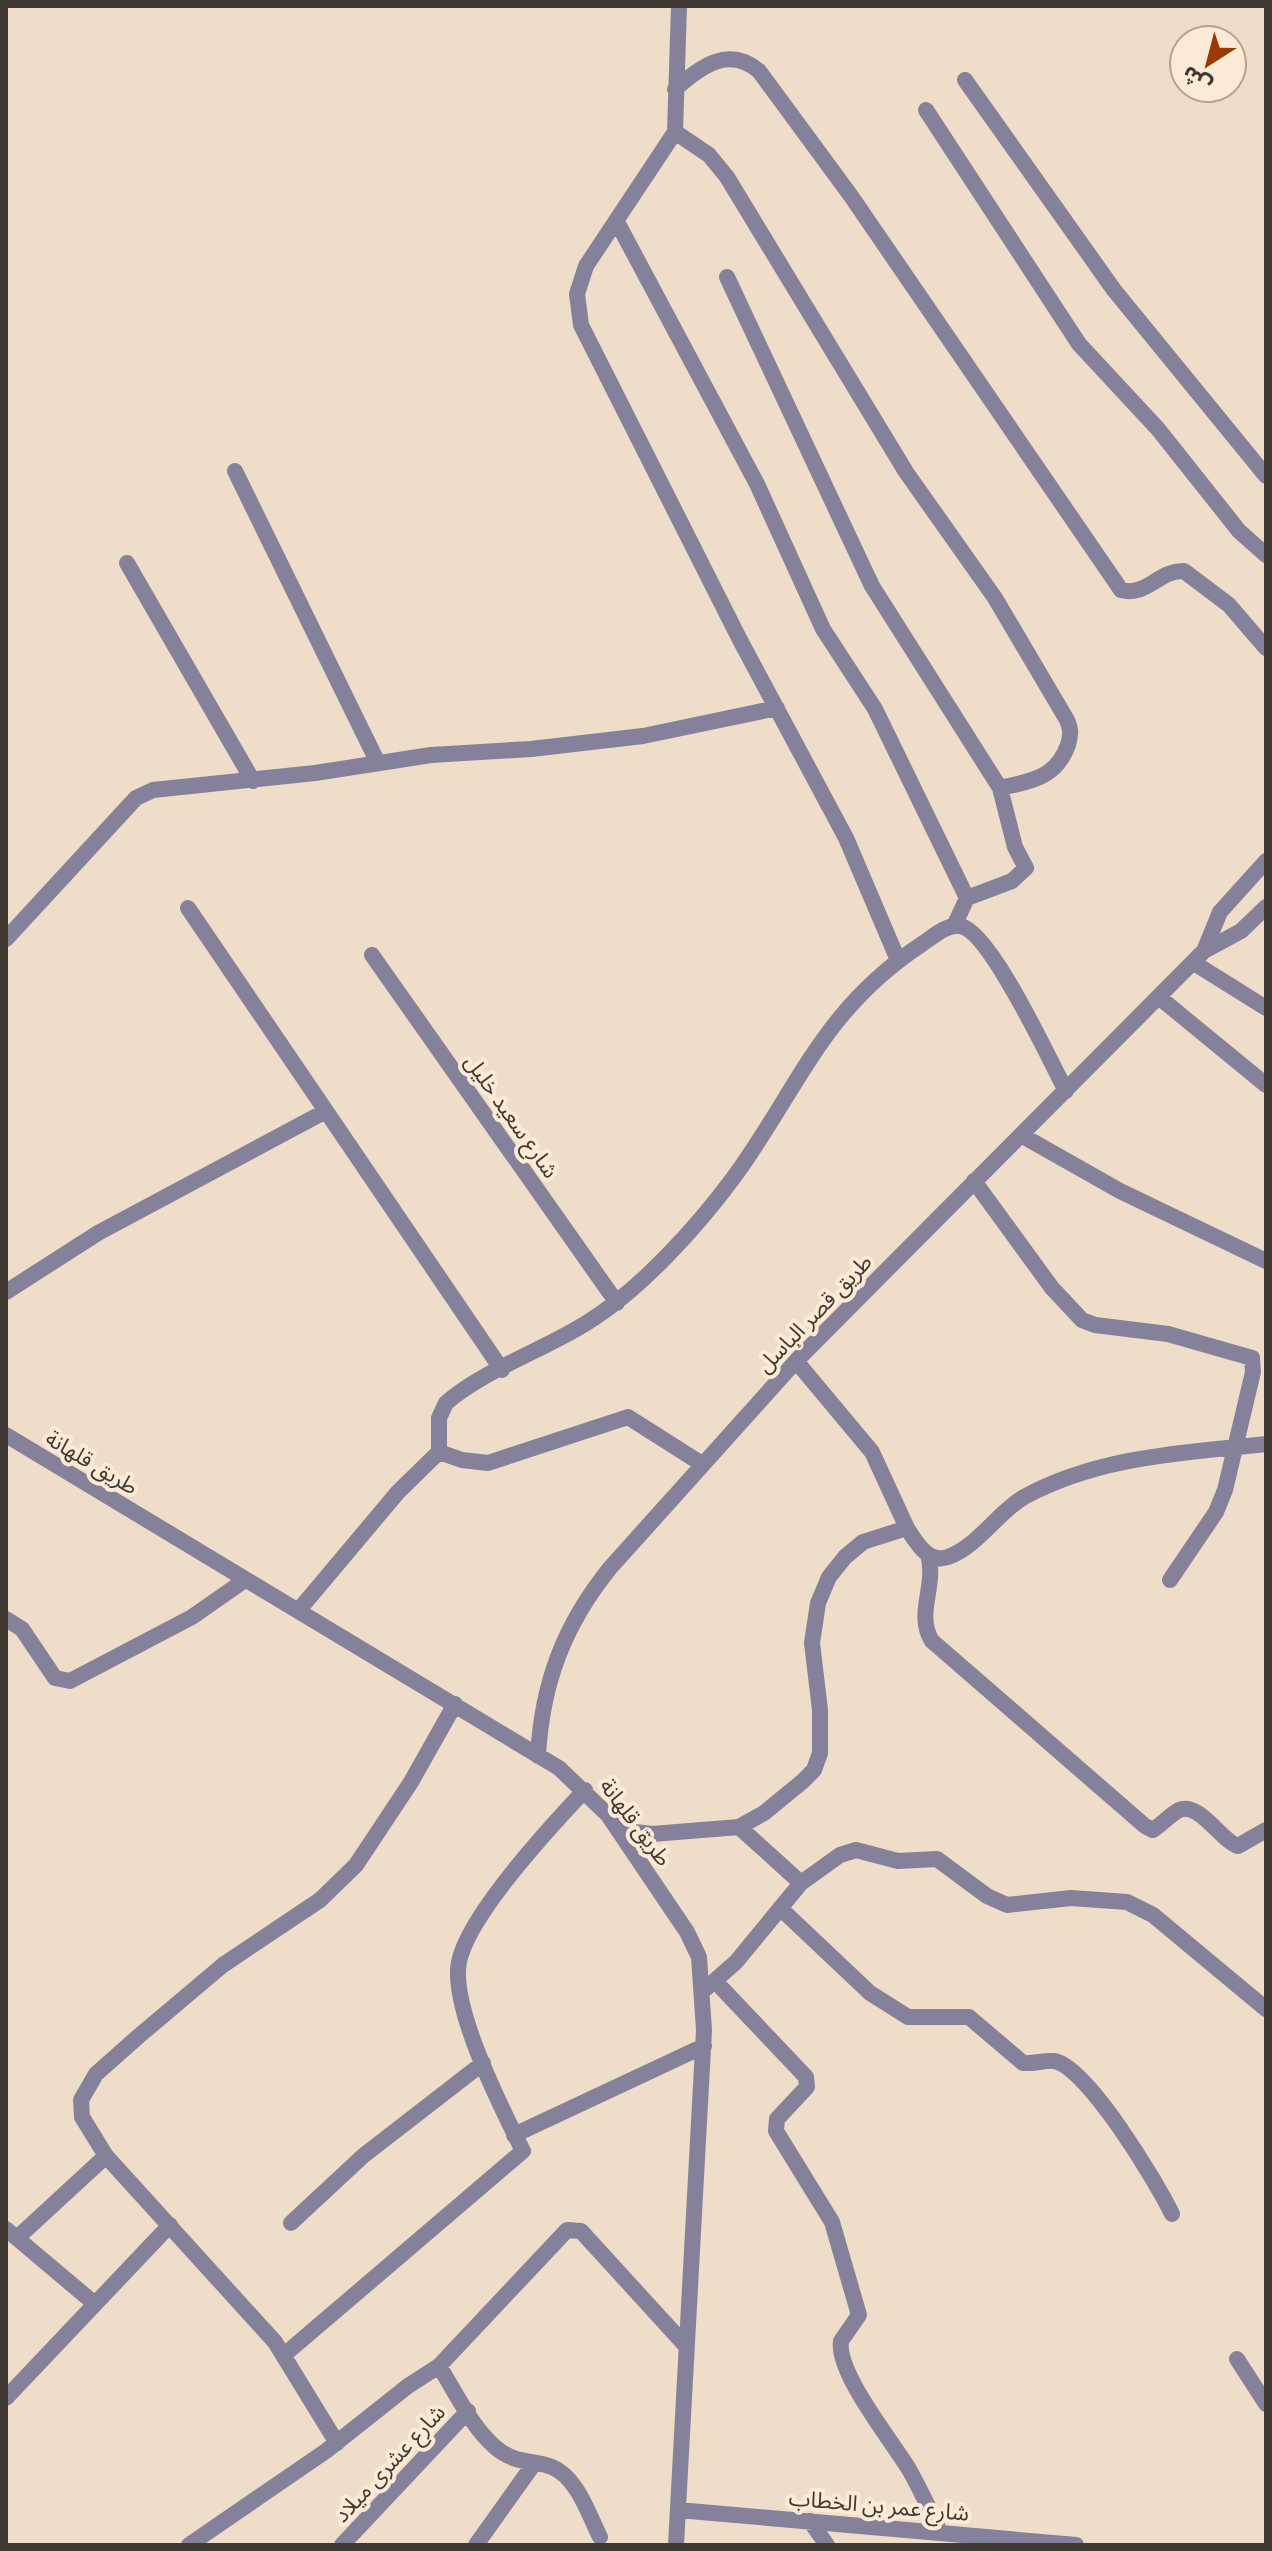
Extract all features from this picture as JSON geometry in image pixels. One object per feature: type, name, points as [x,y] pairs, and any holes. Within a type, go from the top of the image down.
[{"type":"street","points":[[679,6],[675,132],[586,266],[577,294],[581,325],[846,838],[898,960]]},
{"type":"street","points":[[675,89],[696,70],[726,58],[742,60],[759,71],[851,196],[1121,590],[1138,593],[1168,574],[1184,571],[1229,605],[1266,648]]},
{"type":"street","points":[[965,80],[1114,290],[1266,476]]},
{"type":"street","points":[[926,110],[1079,344],[1158,429],[1239,531],[1266,555]]},
{"type":"street","points":[[675,132],[709,155],[727,177],[906,472],[995,598],[1067,720],[1071,735],[1059,765],[1039,779],[1000,788]]},
{"type":"street","points":[[617,222],[757,484],[823,629],[875,709],[967,898]]},
{"type":"street","points":[[298,1611],[398,1492],[439,1452],[439,1418],[446,1403],[617,1303],[667,1254],[733,1179],[821,1040],[860,994],[898,960],[954,926],[967,898],[1012,881],[1026,868],[1015,847],[1000,788],[872,586],[727,277]]},
{"type":"street","points":[[235,471],[378,763]]},
{"type":"street","points":[[127,563],[253,781]]},
{"type":"street","points":[[6,939],[136,798],[168,787],[253,781],[431,755],[531,749],[643,736],[777,708]]},
{"type":"street","name":"طريق قصر الباسل","points":[[1199,957],[1220,912],[1266,861]]},
{"type":"street","name":"طريق قصر الباسل","points":[[538,1756],[540,1715],[549,1675],[577,1612],[610,1568],[796,1361],[974,1181],[1199,957],[1241,931],[1266,907]]},
{"type":"street","points":[[188,908],[502,1370]]},
{"type":"street","points":[[954,926],[970,929],[985,944],[1066,1091]]},
{"type":"street","name":"شارع سعيد خليل","points":[[372,955],[617,1303]]},
{"type":"street","points":[[1199,957],[1266,1008]]},
{"type":"street","points":[[1160,998],[1266,1085]]},
{"type":"street","points":[[6,1292],[98,1233],[326,1111]]},
{"type":"street","points":[[1021,1135],[1120,1191],[1266,1261]]},
{"type":"street","points":[[974,1181],[1052,1288],[1082,1320],[1168,1334],[1252,1358],[1253,1372],[1237,1447],[1216,1512],[1170,1580]]},
{"type":"street","points":[[796,1361],[872,1452],[907,1528],[928,1554],[932,1587],[923,1623],[932,1641],[1145,1826],[1153,1830],[1178,1811],[1187,1809],[1209,1821],[1222,1836],[1238,1846],[1266,1830]]},
{"type":"street","points":[[439,1452],[462,1460],[488,1463],[628,1417],[702,1464]]},
{"type":"street","name":"طريق قلهانة","points":[[6,1435],[455,1704],[538,1756],[585,1790],[618,1830],[687,1932],[709,1986],[676,2545]]},
{"type":"street","points":[[928,1554],[947,1558],[963,1549],[1003,1510],[1083,1470],[1119,1461],[1266,1444]]},
{"type":"street","points":[[618,1830],[652,1834],[739,1827],[780,1801],[803,1781],[818,1761],[820,1710],[812,1643],[818,1603],[829,1577],[845,1557],[863,1542],[907,1528]]},
{"type":"street","points":[[6,1619],[22,1629],[55,1678],[70,1681],[192,1617],[245,1580]]},
{"type":"street","points":[[337,2443],[284,2355],[106,2156],[80,2110],[81,2100],[96,2074],[223,1965],[320,1900],[356,1865],[411,1782],[455,1704]]},
{"type":"street","points":[[284,2355],[523,2151],[483,2063],[459,1986],[459,1961],[467,1941],[498,1892],[585,1790]]},
{"type":"street","points":[[739,1827],[801,1883]]},
{"type":"street","points":[[940,2532],[908,2467],[875,2419],[843,2361],[841,2341],[859,2315],[839,2238],[776,2131],[777,2119],[807,2087],[806,2077],[709,1986],[736,1962],[801,1883],[840,1855],[856,1850],[898,1861],[937,1859],[987,1896],[1007,1905],[1071,1898],[1127,1902],[1153,1915],[1266,2009]]},
{"type":"street","points":[[780,1908],[870,1993],[908,2017],[969,2017],[1023,2063],[1053,2061],[1073,2072],[1098,2099],[1157,2185],[1172,2214]]},
{"type":"street","points":[[514,2135],[704,2046]]},
{"type":"street","points":[[291,2223],[363,2156],[483,2063]]},
{"type":"street","points":[[95,2304],[12,2234],[106,2156]]},
{"type":"street","points":[[6,2398],[170,2225]]},
{"type":"street","points":[[189,2545],[337,2443],[408,2386],[439,2366],[563,2233],[572,2229],[581,2231],[686,2346]]},
{"type":"street","points":[[1237,2359],[1266,2404]]},
{"type":"street","points":[[439,2366],[497,2449],[512,2459],[553,2467],[568,2477],[600,2537]]},
{"type":"street","name":"شارع عشرى ميلاد","points":[[342,2545],[468,2411]]},
{"type":"street","points":[[476,2545],[533,2465]]},
{"type":"street","name":"شارع عمر بن الخطاب","points":[[678,2510],[1076,2545]]},
{"type":"street","points":[[810,2521],[827,2545]]}]
